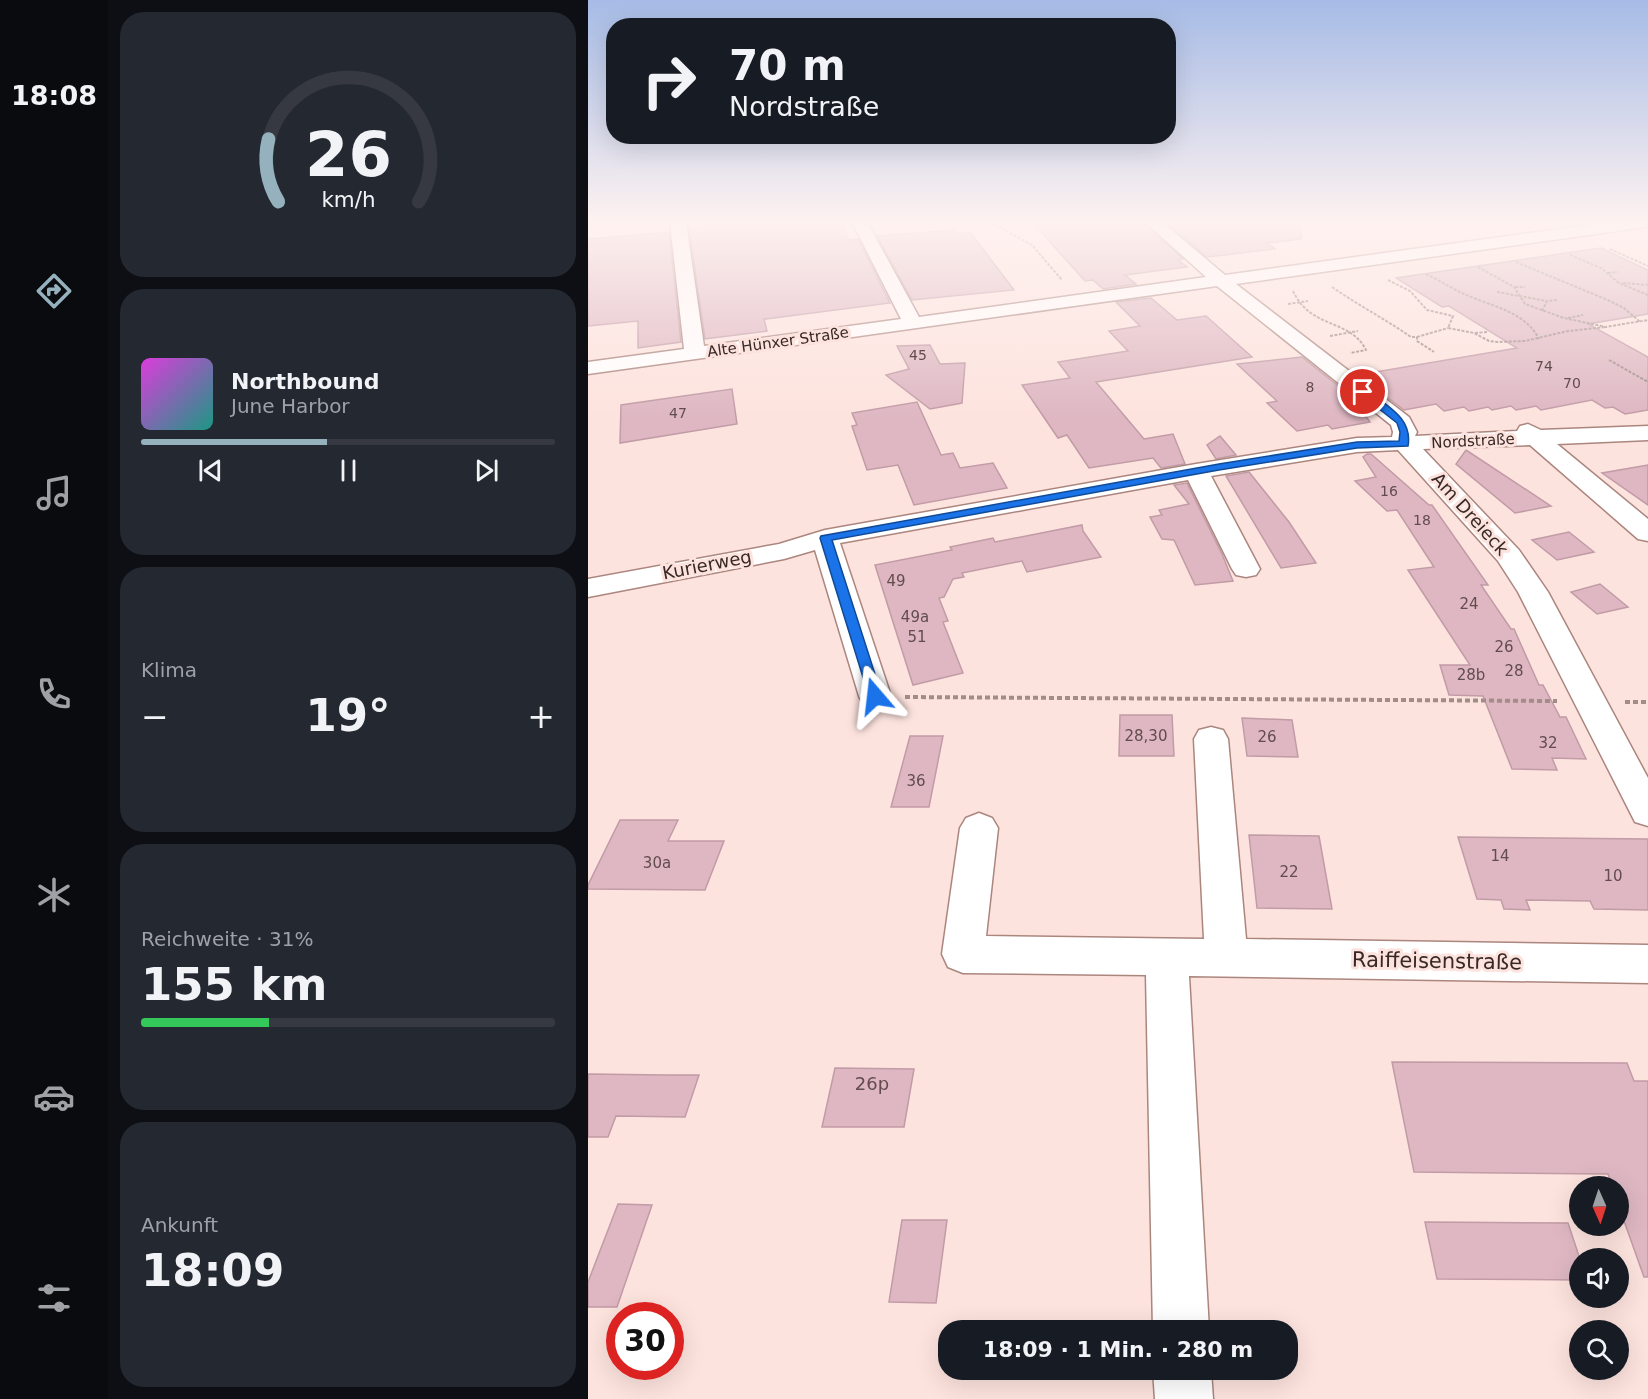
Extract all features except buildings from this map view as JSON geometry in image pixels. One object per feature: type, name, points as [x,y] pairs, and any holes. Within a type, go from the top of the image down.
[{"type":"street","points":[[686,287],[695,354]]},
{"type":"street","points":[[894,287],[912,322]]},
{"type":"street","name":"Alte Hünxer Straße","points":[[588,368],[1166,287]]},
{"type":"street","name":"Am Dreieck","points":[[1229,287],[1401,422],[1405,438],[1509,556],[1533,592],[1648,813]]},
{"type":"street","name":"Nordstraße","points":[[825,538],[1196,471],[1405,438],[1539,438],[1648,433]]},
{"type":"street","name":"Nordstraße","points":[[1539,438],[1648,533]]},
{"type":"street","points":[[1196,471],[1246,569]]},
{"type":"street","points":[[825,538],[875,696]]},
{"type":"street","name":"Kurierweg","points":[[588,588],[784,551],[825,538]]},
{"type":"street","points":[[1211,739],[1226,957]]},
{"type":"street","name":"Raiffeisenstraße","points":[[979,828],[963,954],[1648,964]]},
{"type":"street","points":[[1167,956],[1181,1320]]},
{"type":"street","points":[[1183,1380],[1184,1399]]},
{"type":"path","points":[[1068,287],[1078,299]]},
{"type":"path","points":[[1330,287],[1362,308],[1377,313],[1411,337],[1448,327],[1474,333],[1489,341],[1525,341],[1568,331],[1648,320]]},
{"type":"path","points":[[1403,287],[1427,310],[1453,316],[1448,327]]},
{"type":"path","points":[[1451,287],[1520,318],[1537,332],[1539,339]]},
{"type":"path","points":[[1514,287],[1525,303],[1542,311],[1606,327]]},
{"type":"path","points":[[1577,287],[1624,308],[1640,322]]},
{"type":"path","points":[[1629,287],[1647,295]]},
{"type":"path","points":[[1301,288],[1293,289],[1296,302],[1304,311],[1351,332],[1364,343],[1365,350],[1319,358]]},
{"type":"path","points":[[1497,292],[1547,301],[1557,300]]},
{"type":"path","points":[[1420,302],[1429,301]]},
{"type":"path","points":[[1542,311],[1547,301]]},
{"type":"path","points":[[1564,318],[1583,315]]},
{"type":"path","points":[[1474,333],[1487,332]]},
{"type":"path","points":[[1417,337],[1417,340],[1434,352]]},
{"type":"path","points":[[1609,360],[1648,382]]},
{"type":"path","points":[[875,696],[1568,701]]},
{"type":"route","points":[[875,696],[825,538],[1219,467],[1357,445],[1405,444],[1403,437],[1405,432],[1401,422],[1363,392]]}]
